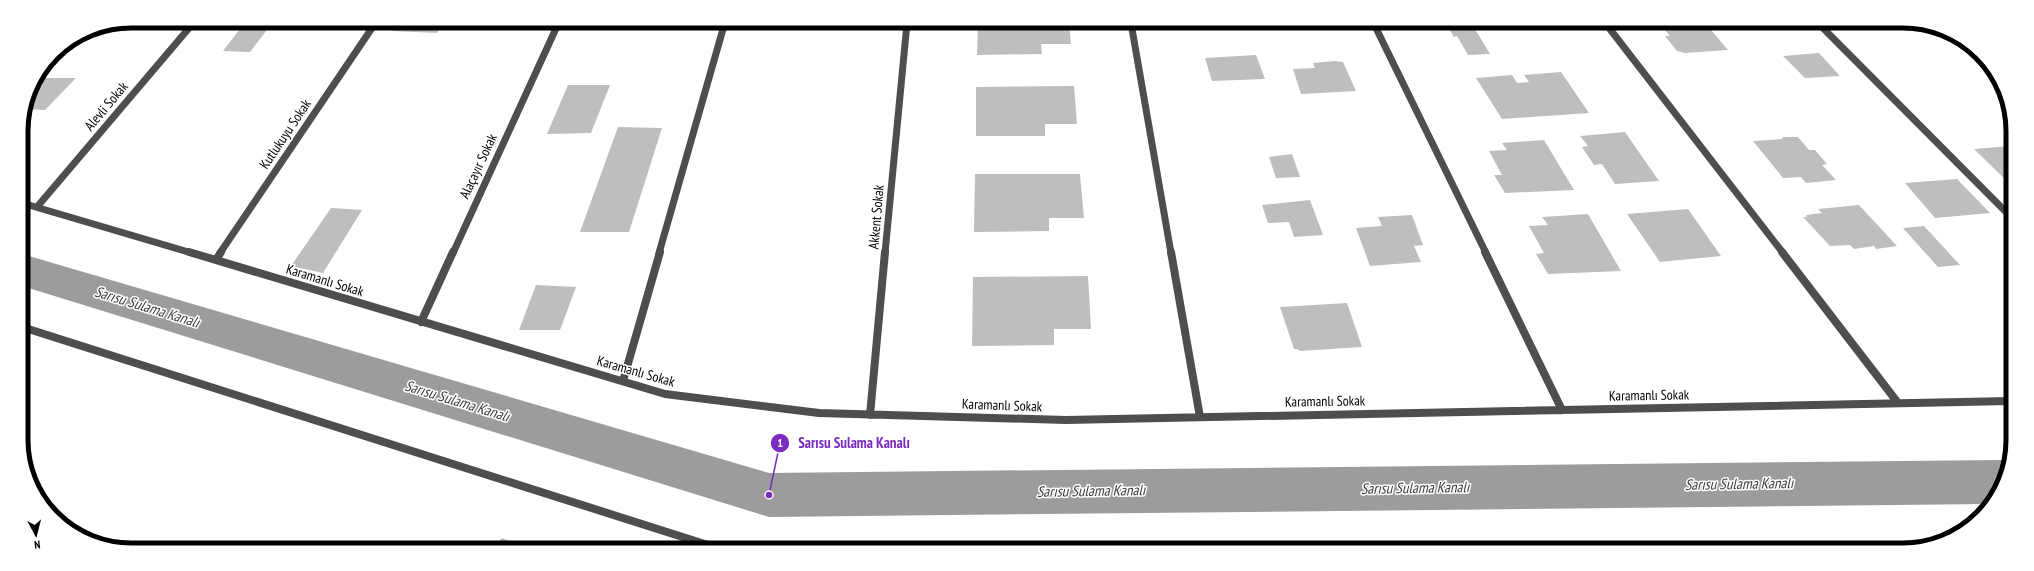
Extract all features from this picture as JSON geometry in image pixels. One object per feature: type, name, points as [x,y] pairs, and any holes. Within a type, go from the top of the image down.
[{"type":"street","name":"Alevli Sokak","points":[[37,207],[189,28]]},
{"type":"street","name":"Kutlukuyu Sokak","points":[[216,260],[372,28]]},
{"type":"street","name":"Alaçayır Sokak","points":[[421,322],[556,28]]},
{"type":"street","points":[[623,381],[723,28]]},
{"type":"street","name":"Akkent Sokak","points":[[870,414],[907,28]]},
{"type":"street","points":[[1132,28],[1200,417]]},
{"type":"street","points":[[1376,28],[1562,410]]},
{"type":"street","points":[[1609,28],[1898,403]]},
{"type":"street","points":[[1823,28],[2006,212]]},
{"type":"street","name":"Karamanlı Sokak","points":[[28,205],[665,394],[819,413],[1066,420],[2006,401]]},
{"type":"street","points":[[28,329],[702,543]]},
{"type":"building","points":[[241,28],[268,28],[250,52],[223,51]]},
{"type":"building","points":[[394,28],[440,28],[437,33],[392,31]]},
{"type":"building","points":[[978,28],[1069,28],[1071,44],[1041,44],[1042,54],[977,55]]},
{"type":"building","points":[[1449,28],[1474,28],[1490,54],[1468,55],[1457,36],[1454,37]]},
{"type":"building","points":[[1663,28],[1709,28],[1728,50],[1685,53],[1677,51],[1665,36],[1670,36]]},
{"type":"building","points":[[1819,53],[1840,76],[1805,78],[1783,56]]},
{"type":"building","points":[[1256,55],[1265,79],[1212,81],[1205,58]]},
{"type":"building","points":[[1335,61],[1343,62],[1356,91],[1301,94],[1293,69],[1315,68],[1313,63]]},
{"type":"building","points":[[1561,72],[1589,113],[1502,119],[1476,78],[1512,75],[1517,83],[1529,82],[1524,75]]},
{"type":"building","points":[[43,78],[76,78],[45,110],[30,109],[33,98]]},
{"type":"building","points":[[568,85],[610,85],[591,133],[547,134]]},
{"type":"building","points":[[1074,86],[1077,124],[1045,124],[1045,136],[976,136],[976,87]]},
{"type":"building","points":[[618,127],[662,128],[629,232],[580,232]]},
{"type":"building","points":[[1625,132],[1659,181],[1615,184],[1602,164],[1594,165],[1582,147],[1588,146],[1580,136]]},
{"type":"building","points":[[1783,137],[1798,137],[1809,150],[1815,150],[1827,164],[1822,165],[1836,180],[1806,183],[1801,177],[1783,178],[1753,141],[1782,139]]},
{"type":"building","points":[[1544,140],[1574,190],[1505,193],[1494,175],[1502,175],[1489,151],[1507,150],[1502,143]]},
{"type":"building","points":[[2006,146],[2006,180],[1974,149]]},
{"type":"building","points":[[1292,154],[1300,177],[1276,178],[1269,157]]},
{"type":"building","points":[[975,174],[1080,174],[1084,218],[1049,218],[1049,231],[974,232]]},
{"type":"building","points":[[1957,179],[1990,213],[1935,218],[1905,183]]},
{"type":"building","points":[[1310,200],[1323,235],[1294,237],[1289,222],[1268,223],[1262,205]]},
{"type":"building","points":[[1859,205],[1897,246],[1876,249],[1874,246],[1854,249],[1850,245],[1830,246],[1803,217],[1807,217],[1806,215],[1822,213],[1818,209]]},
{"type":"building","points":[[331,208],[362,210],[323,273],[291,266]]},
{"type":"building","points":[[1688,209],[1721,256],[1660,262],[1627,214]]},
{"type":"building","points":[[1588,214],[1621,271],[1548,274],[1536,254],[1544,253],[1529,226],[1548,225],[1542,217]]},
{"type":"building","points":[[1412,215],[1423,245],[1414,246],[1421,262],[1370,266],[1356,228],[1382,226],[1378,217]]},
{"type":"building","points":[[1924,226],[1960,265],[1938,267],[1903,228]]},
{"type":"building","points":[[1088,276],[1091,329],[1054,329],[1054,345],[972,346],[973,277]]},
{"type":"building","points":[[536,285],[576,287],[560,330],[519,330]]},
{"type":"building","points":[[1347,303],[1362,347],[1300,351],[1298,349],[1294,349],[1280,307]]},
{"type":"building","points":[[502,538],[514,543],[498,543]]},
{"type":"waterway","name":"Sarısu Sulama Kanalı","points":[[28,272],[769,495],[1997,482]]},
{"type":"place","name":"Sarısu Sulama Kanalı","points":[[769,495]]}]
